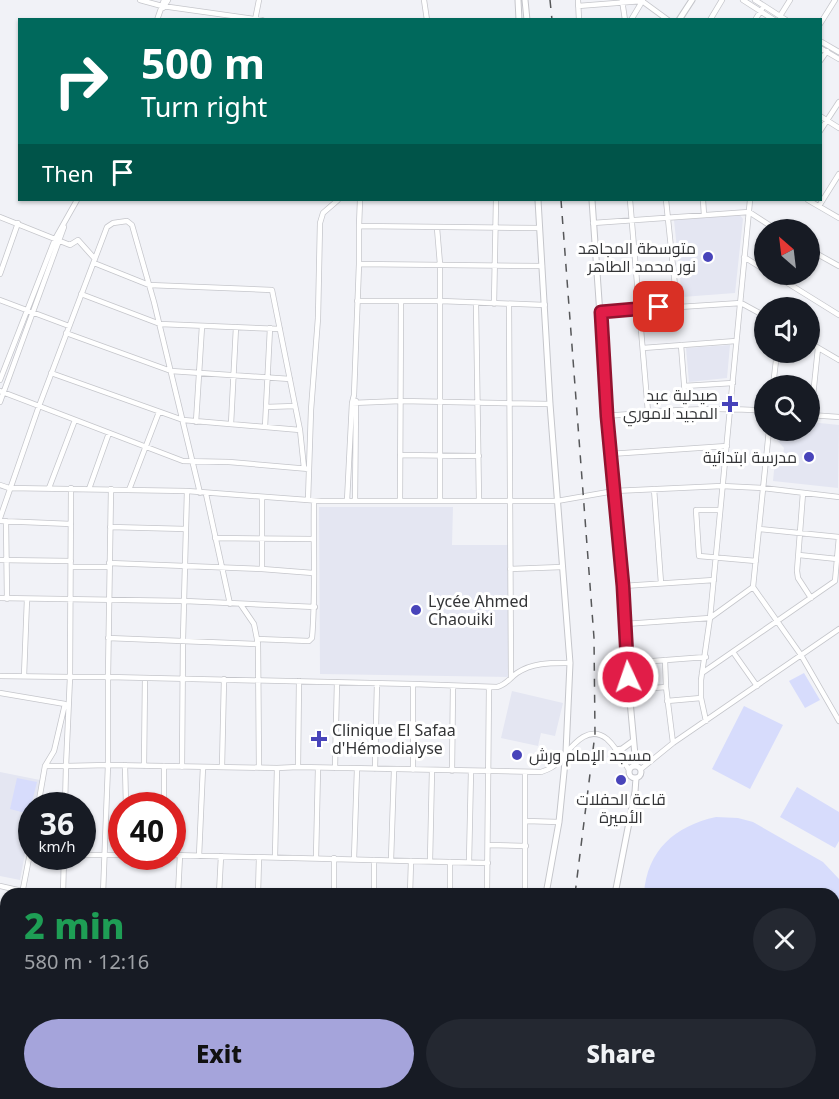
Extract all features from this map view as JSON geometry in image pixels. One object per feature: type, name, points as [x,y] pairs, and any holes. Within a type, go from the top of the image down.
[{"type":"street","points":[[140,0],[163,8],[177,5],[249,18]]},
{"type":"street","points":[[158,18],[166,0]]},
{"type":"street","points":[[255,18],[258,0]]},
{"type":"street","points":[[424,0],[427,18]]},
{"type":"street","points":[[518,0],[519,18]]},
{"type":"street","points":[[525,0],[527,18]]},
{"type":"street","points":[[680,18],[692,0]]},
{"type":"street","points":[[711,18],[722,0]]},
{"type":"street","points":[[744,0],[771,18]]},
{"type":"street","points":[[755,0],[783,18]]},
{"type":"street","points":[[780,16],[790,0]]},
{"type":"street","points":[[822,21],[835,0]]},
{"type":"street","points":[[622,1],[625,18]]},
{"type":"street","points":[[633,18],[642,1]]},
{"type":"street","points":[[579,18],[578,3],[642,1],[665,18]]},
{"type":"street","points":[[756,18],[764,6]]},
{"type":"street","points":[[822,43],[839,59]]},
{"type":"street","points":[[822,48],[839,52]]},
{"type":"street","points":[[822,58],[828,49]]},
{"type":"street","points":[[822,128],[839,102]]},
{"type":"street","points":[[822,117],[839,128]]},
{"type":"street","points":[[819,206],[839,174]]},
{"type":"street","points":[[0,380],[27,310],[76,201]]},
{"type":"street","points":[[306,468],[318,308],[320,223],[323,213],[337,201]]},
{"type":"street","points":[[355,501],[354,395],[360,201]]},
{"type":"street","points":[[494,304],[496,201]]},
{"type":"street","points":[[537,201],[570,663],[566,752],[559,822],[547,888]]},
{"type":"street","points":[[592,201],[610,454],[623,586],[628,690],[633,741],[641,775],[636,778]]},
{"type":"street","points":[[630,201],[648,412]]},
{"type":"street","points":[[666,201],[677,305]]},
{"type":"street","points":[[702,201],[704,215]]},
{"type":"street","points":[[706,721],[701,698],[702,672],[706,657],[714,580],[750,201]]},
{"type":"street","points":[[810,201],[839,218]]},
{"type":"street","points":[[593,223],[749,212],[760,219]]},
{"type":"street","points":[[0,217],[70,245],[78,240],[94,261],[149,285],[272,290],[300,430],[311,500],[315,607],[312,638],[310,640],[258,641],[108,638]]},
{"type":"street","points":[[71,524],[0,519],[51,373],[110,225],[130,222],[160,324],[200,493]]},
{"type":"street","points":[[0,274],[3,259],[18,223]]},
{"type":"street","points":[[359,226],[539,228]]},
{"type":"street","points":[[437,228],[441,301],[440,501]]},
{"type":"street","points":[[0,402],[58,240]]},
{"type":"street","points":[[820,255],[839,266]]},
{"type":"street","points":[[744,256],[754,263]]},
{"type":"street","points":[[359,264],[542,266]]},
{"type":"street","points":[[790,285],[839,315]]},
{"type":"street","points":[[81,294],[160,324],[280,329]]},
{"type":"street","points":[[0,300],[69,326]]},
{"type":"street","points":[[400,501],[401,301]]},
{"type":"street","points":[[357,302],[441,301],[545,305]]},
{"type":"street","points":[[601,312],[677,305],[741,303],[754,310]]},
{"type":"street","points":[[476,304],[479,501]]},
{"type":"street","points":[[509,304],[511,678]]},
{"type":"street","points":[[196,422],[202,326]]},
{"type":"street","points":[[231,424],[236,327]]},
{"type":"street","points":[[265,427],[270,328]]},
{"type":"street","points":[[66,333],[171,371],[290,379]]},
{"type":"street","points":[[643,348],[736,342]]},
{"type":"street","points":[[681,345],[686,409]]},
{"type":"street","points":[[820,349],[839,360]]},
{"type":"street","points":[[51,373],[183,420],[300,430]]},
{"type":"street","points":[[684,386],[733,383]]},
{"type":"street","points":[[2,392],[183,461],[306,468]]},
{"type":"street","points":[[354,403],[401,400],[550,404]]},
{"type":"street","points":[[347,501],[354,403]]},
{"type":"street","points":[[267,407],[295,406]]},
{"type":"street","points":[[607,416],[686,409],[754,410]]},
{"type":"street","points":[[129,490],[159,412]]},
{"type":"street","points":[[820,416],[839,417]]},
{"type":"street","points":[[50,488],[75,420]]},
{"type":"street","points":[[89,489],[109,433]]},
{"type":"street","points":[[768,441],[753,587],[801,655],[839,721]]},
{"type":"street","points":[[610,454],[727,446]]},
{"type":"street","points":[[349,455],[356,455]]},
{"type":"street","points":[[400,456],[479,456]]},
{"type":"street","points":[[0,485],[9,488],[187,491],[206,494],[347,501],[557,501],[614,491],[722,486],[764,488],[839,497]]},
{"type":"street","points":[[40,792],[45,766],[54,751],[66,705],[70,677],[71,488]]},
{"type":"street","points":[[103,888],[108,765],[111,489]]},
{"type":"street","points":[[654,489],[661,583]]},
{"type":"street","points":[[182,766],[187,491]]},
{"type":"street","points":[[803,493],[797,574],[812,598]]},
{"type":"street","points":[[206,494],[230,604]]},
{"type":"street","points":[[262,497],[262,569]]},
{"type":"street","points":[[720,510],[696,510],[699,556],[756,561]]},
{"type":"street","points":[[6,521],[3,560],[7,599]]},
{"type":"street","points":[[110,527],[186,530]]},
{"type":"street","points":[[702,672],[837,582],[839,537],[760,529]]},
{"type":"street","points":[[215,538],[313,539]]},
{"type":"street","points":[[799,555],[837,559]]},
{"type":"street","points":[[3,560],[262,569],[313,573]]},
{"type":"street","points":[[510,569],[562,567]]},
{"type":"street","points":[[623,586],[714,580]]},
{"type":"street","points":[[625,624],[710,618],[753,587]]},
{"type":"street","points":[[0,598],[185,601],[315,607]]},
{"type":"street","points":[[24,676],[27,599]]},
{"type":"street","points":[[241,605],[254,624],[258,641],[259,768]]},
{"type":"street","points":[[630,770],[638,767],[839,629]]},
{"type":"street","points":[[734,652],[757,686]]},
{"type":"street","points":[[627,663],[706,657]]},
{"type":"street","points":[[665,660],[673,743]]},
{"type":"street","points":[[0,676],[183,678],[501,687],[530,666],[570,663]]},
{"type":"street","points":[[144,766],[145,678]]},
{"type":"street","points":[[222,767],[224,679]]},
{"type":"street","points":[[298,767],[299,681]]},
{"type":"street","points":[[335,768],[338,682]]},
{"type":"street","points":[[375,769],[377,683]]},
{"type":"street","points":[[412,770],[413,684]]},
{"type":"street","points":[[452,771],[453,686]]},
{"type":"street","points":[[487,888],[489,687]]},
{"type":"street","points":[[628,690],[666,687]]},
{"type":"street","points":[[0,693],[66,705]]},
{"type":"street","points":[[668,700],[701,698]]},
{"type":"street","points":[[65,792],[66,705]]},
{"type":"street","points":[[45,766],[298,767],[541,772],[556,764],[580,738],[595,734],[606,738],[630,770],[630,776],[636,778]]},
{"type":"street","points":[[616,750],[622,749],[633,741]]},
{"type":"street","points":[[125,765],[126,792]]},
{"type":"street","points":[[164,766],[164,792]]},
{"type":"street","points":[[199,856],[203,767]]},
{"type":"street","points":[[275,857],[277,768]]},
{"type":"street","points":[[316,858],[318,768]]},
{"type":"street","points":[[354,859],[357,769]]},
{"type":"street","points":[[391,860],[394,770]]},
{"type":"street","points":[[430,861],[432,771]]},
{"type":"street","points":[[469,862],[471,771]]},
{"type":"street","points":[[525,772],[525,888]]},
{"type":"street","points":[[616,888],[636,778]]},
{"type":"street","points":[[526,821],[559,822]]},
{"type":"street","points":[[488,845],[526,846]]},
{"type":"street","points":[[96,855],[105,855]]},
{"type":"street","points":[[186,855],[488,863]]},
{"type":"street","points":[[219,888],[221,856]]},
{"type":"street","points":[[258,888],[259,857]]},
{"type":"street","points":[[334,858],[334,888]]},
{"type":"street","points":[[374,860],[374,888]]},
{"type":"street","points":[[411,861],[411,888]]},
{"type":"street","points":[[450,862],[450,888]]},
{"type":"street","points":[[23,888],[27,870]]},
{"type":"street","points":[[63,888],[64,870]]},
{"type":"street","points":[[178,888],[179,870]]},
{"type":"shaded area","name":"متوسطة المجاهد نور محمد الطاهر","points":[[740,215],[743,219],[735,293],[682,297],[674,220]]},
{"type":"shaded area","points":[[730,345],[727,378],[689,382],[686,348]]},
{"type":"shaded area","name":"مدرسة ابتدائية","points":[[820,423],[839,425],[838,488],[773,481],[775,460],[783,454],[784,448],[778,441],[820,441]]},
{"type":"shaded area","name":"Lycée Ahmed Chaouiki","points":[[319,507],[453,507],[452,545],[511,545],[511,677],[320,674]]},
{"type":"shaded area","points":[[804,673],[820,700],[805,708],[789,681]]},
{"type":"shaded area","points":[[512,691],[563,703],[555,736],[541,733],[538,746],[501,738]]},
{"type":"shaded area","points":[[744,706],[783,725],[750,789],[712,769]]},
{"type":"shaded area","points":[[0,772],[40,780],[38,792],[18,792],[18,870],[22,870],[20,880],[0,876]]},
{"type":"shaded area","points":[[17,778],[37,782],[34,792],[18,792],[18,811],[10,809]]},
{"type":"shaded area","points":[[797,787],[839,812],[839,841],[835,848],[780,817]]},
{"type":"shaded area","points":[[716,817],[738,818],[753,822],[823,862],[839,879],[839,888],[645,888],[651,865],[666,842],[701,821]]},
{"type":"railway","points":[[550,0],[552,18]]},
{"type":"railway","points":[[561,201],[594,638],[595,734],[576,888]]},
{"type":"place","name":"متوسطة المجاهد نور محمد الطاهر","points":[[708,257]]},
{"type":"place","name":"صيدلية عبد المجيد لاموري","points":[[730,404]]},
{"type":"place","name":"مدرسة ابتدائية","points":[[809,457]]},
{"type":"place","name":"Lycée Ahmed Chaouiki","points":[[416,610]]},
{"type":"place","name":"Clinique El Safaa d'Hémodialyse","points":[[319,739]]},
{"type":"place","name":"مسجد الإمام ورش","points":[[517,755]]},
{"type":"place","name":"قاعة الحفلات الأميرة","points":[[621,780]]},
{"type":"route","points":[[628,677],[601,312],[659,307]]}]
